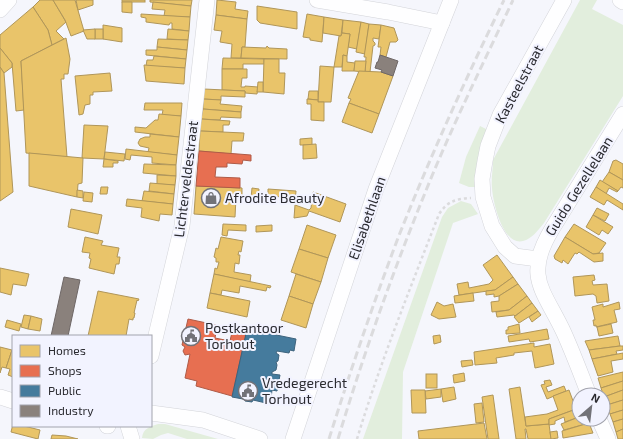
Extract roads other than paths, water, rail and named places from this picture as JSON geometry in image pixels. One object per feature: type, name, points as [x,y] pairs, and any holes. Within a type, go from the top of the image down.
[{"type":"street","points":[[0,10],[10,0]]},
{"type":"street","name":"Lichterveldestraat","points":[[152,352],[182,226],[207,0]]},
{"type":"street","points":[[317,0],[388,6],[442,23]]},
{"type":"street","name":"Elisabethlaan","points":[[293,439],[376,189],[451,0]]},
{"type":"street","name":"Kasteelstraat","points":[[538,259],[515,256],[505,247],[492,226],[483,197],[482,178],[488,146],[500,115],[564,0]]},
{"type":"street","name":"Guido Gezellelaan","points":[[538,259],[543,244],[623,114]]},
{"type":"street","points":[[538,259],[538,275],[542,293],[564,332],[586,387]]},
{"type":"street","points":[[0,397],[12,401]]},
{"type":"street","points":[[152,413],[203,420],[260,439]]},
{"type":"street","points":[[128,427],[132,439]]},
{"type":"street","points":[[603,427],[608,439]]},
{"type":"railway","points":[[329,439],[362,338],[398,238],[449,118],[504,0]]},
{"type":"railway","points":[[338,439],[368,346],[413,223],[446,144],[513,0]]},
{"type":"place","name":"Afrodite Beauty","points":[[211,198]]},
{"type":"place","name":"Postkantoor Torhout","points":[[191,336]]},
{"type":"place","name":"Vredegerecht Torhout","points":[[248,391]]}]
